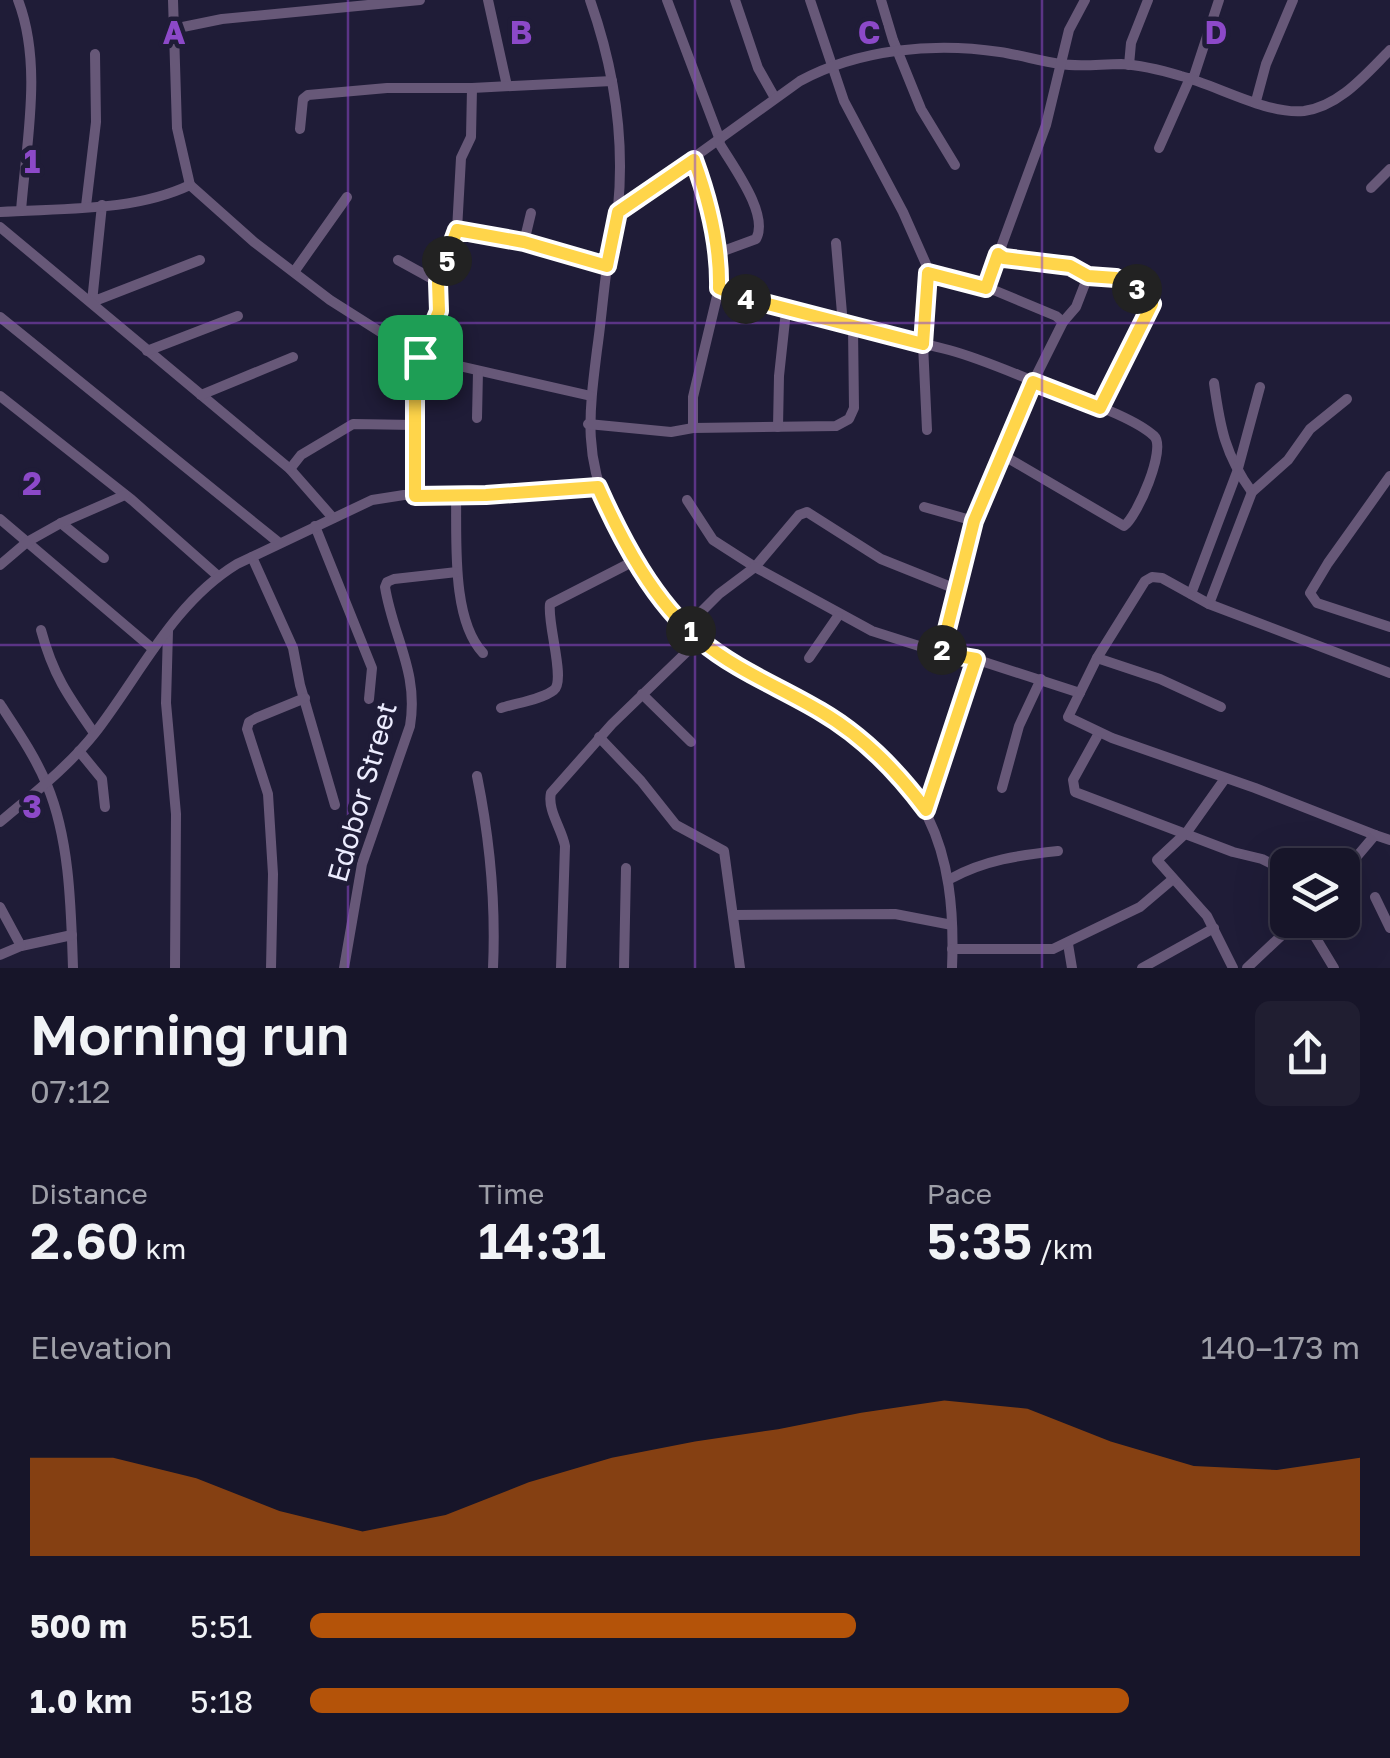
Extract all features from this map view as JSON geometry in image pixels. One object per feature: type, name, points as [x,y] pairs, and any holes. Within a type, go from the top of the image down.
[{"type":"street","points":[[18,0],[30,46],[21,210]]},
{"type":"street","points":[[173,0],[177,128],[190,185],[254,242],[330,300],[420,357],[592,396]]},
{"type":"street","points":[[173,29],[222,19],[420,0]]},
{"type":"street","points":[[488,0],[507,86]]},
{"type":"street","points":[[590,0],[612,80],[620,128],[618,212],[607,266],[588,424],[598,487],[636,560],[699,640],[759,680],[815,708],[854,734],[896,772],[926,810],[950,879],[952,968]]},
{"type":"street","points":[[667,0],[719,140],[752,201],[760,225],[756,240],[718,253]]},
{"type":"street","points":[[735,0],[758,68],[775,98]]},
{"type":"street","points":[[810,0],[844,100],[902,212],[928,273],[923,344],[927,430]]},
{"type":"street","points":[[882,0],[921,109],[955,165]]},
{"type":"street","points":[[986,288],[1046,125],[1069,30],[1085,0]]},
{"type":"street","points":[[1129,65],[1134,30],[1148,0]]},
{"type":"street","points":[[1159,148],[1192,78],[1218,0]]},
{"type":"street","points":[[1256,101],[1266,64],[1293,0]]},
{"type":"street","points":[[618,212],[775,98],[832,66],[898,51],[970,49],[1062,64],[1129,65],[1192,78],[1292,110],[1313,109],[1348,90],[1390,50]]},
{"type":"street","points":[[86,206],[95,135],[95,54]]},
{"type":"street","points":[[300,128],[304,98],[308,96],[387,88],[472,88],[612,80]]},
{"type":"street","points":[[415,496],[420,357],[439,311],[438,282],[457,230],[461,158],[471,138],[472,88]]},
{"type":"street","points":[[694,160],[710,209],[719,288],[693,397],[694,428]]},
{"type":"street","points":[[1372,188],[1390,169]]},
{"type":"street","points":[[0,212],[162,198],[190,185]]},
{"type":"street","points":[[294,272],[347,197]]},
{"type":"street","points":[[92,302],[102,204]]},
{"type":"street","points":[[524,242],[532,213]]},
{"type":"street","points":[[0,227],[290,469],[333,518]]},
{"type":"street","points":[[457,230],[524,242],[607,266]]},
{"type":"street","points":[[588,424],[672,432],[694,428],[836,426],[853,414],[848,327],[836,243]]},
{"type":"street","points":[[998,254],[1070,266],[1088,276],[1116,278],[1144,293],[1152,304],[1100,408]]},
{"type":"street","points":[[92,302],[200,260]]},
{"type":"street","points":[[398,260],[438,282]]},
{"type":"street","points":[[928,273],[986,288],[1063,322]]},
{"type":"street","points":[[941,653],[974,521],[1000,454],[1088,276]]},
{"type":"street","points":[[719,288],[786,311],[988,362],[1100,408],[1155,436],[1159,444],[1144,495],[1127,525],[1120,526],[1000,454]]},
{"type":"street","points":[[778,427],[786,311]]},
{"type":"street","points":[[147,351],[238,316]]},
{"type":"street","points":[[0,317],[278,542]]},
{"type":"street","points":[[201,395],[293,357]]},
{"type":"street","points":[[476,418],[478,371]]},
{"type":"street","points":[[1214,383],[1220,434],[1237,472],[1252,492]]},
{"type":"street","points":[[1191,594],[1237,472],[1260,387]]},
{"type":"street","points":[[0,396],[125,495],[218,576]]},
{"type":"street","points":[[1209,604],[1252,492],[1282,466],[1318,422],[1347,399]]},
{"type":"street","points":[[290,469],[301,454],[353,424],[415,424]]},
{"type":"street","points":[[1390,476],[1310,593],[1317,603],[1390,626]]},
{"type":"street","points":[[0,822],[79,751],[168,630],[218,576],[278,542],[372,500],[598,487]]},
{"type":"street","points":[[456,494],[457,572],[471,634],[483,653]]},
{"type":"street","points":[[0,565],[27,542],[61,522],[125,495]]},
{"type":"street","points":[[687,500],[713,540],[838,616],[941,653],[976,659],[1080,693]]},
{"type":"street","points":[[924,508],[974,521]]},
{"type":"street","points":[[687,626],[719,594],[755,567],[799,515],[808,512],[882,560],[956,589]]},
{"type":"street","points":[[0,519],[153,649]]},
{"type":"street","points":[[61,522],[104,558]]},
{"type":"street","points":[[315,526],[372,668],[369,699]]},
{"type":"street","points":[[252,557],[294,648],[304,698],[335,804]]},
{"type":"street","points":[[500,708],[544,694],[561,680],[549,622],[550,604],[636,560]]},
{"type":"street","name":"Edobor Street","points":[[344,968],[362,864],[413,709],[409,663],[385,587],[394,579],[457,572]]},
{"type":"street","points":[[1390,673],[1209,604],[1162,578],[1149,578],[1097,658],[1068,717],[1098,732],[1390,840]]},
{"type":"street","points":[[810,658],[838,616]]},
{"type":"street","points":[[42,630],[48,657],[63,689],[94,733]]},
{"type":"street","points":[[168,630],[166,703],[176,814],[175,968]]},
{"type":"street","points":[[561,968],[565,846],[549,798],[554,787],[600,737],[699,640]]},
{"type":"street","points":[[1097,658],[1160,679],[1221,707]]},
{"type":"street","points":[[926,810],[976,659]]},
{"type":"street","points":[[1002,788],[1019,726],[1041,679]]},
{"type":"street","points":[[642,694],[691,742]]},
{"type":"street","points":[[271,968],[273,874],[268,794],[247,728],[256,718],[304,698]]},
{"type":"street","points":[[0,704],[46,783],[68,878],[74,968]]},
{"type":"street","points":[[1098,732],[1073,780],[1075,792],[1270,865]]},
{"type":"street","points":[[600,737],[676,825],[720,847],[726,857],[740,968]]},
{"type":"street","points":[[79,751],[102,779],[104,806]]},
{"type":"street","points":[[476,776],[492,856],[496,914],[493,968]]},
{"type":"street","points":[[1224,780],[1187,832],[1157,860],[1214,928],[1233,968]]},
{"type":"street","points":[[1360,853],[1375,835]]},
{"type":"street","points":[[950,879],[978,865],[1058,851]]},
{"type":"street","points":[[624,968],[626,868]]},
{"type":"street","points":[[952,949],[1008,947],[1045,951],[1068,944],[1140,907],[1173,879]]},
{"type":"street","points":[[1375,897],[1390,928]]},
{"type":"street","points":[[0,907],[21,946]]},
{"type":"street","points":[[733,915],[862,912],[952,924]]},
{"type":"street","points":[[1142,968],[1214,928]]},
{"type":"street","points":[[0,955],[21,946],[72,935]]},
{"type":"street","points":[[1247,968],[1281,938]]},
{"type":"street","points":[[1314,938],[1334,968]]},
{"type":"street","points":[[1068,944],[1072,968]]},
{"type":"route","points":[[694,160],[710,209],[719,288],[737,296],[923,344],[928,273],[986,288],[998,254],[1070,266],[1088,276],[1116,278],[1144,293],[1152,304],[1100,408],[1033,382],[1000,454],[974,521],[941,653],[976,659],[926,810],[896,772],[838,722],[759,680],[699,640],[636,560],[598,487],[415,496],[415,391],[420,357],[439,311],[438,282],[457,230],[524,242],[607,266],[618,212],[694,160]]}]
